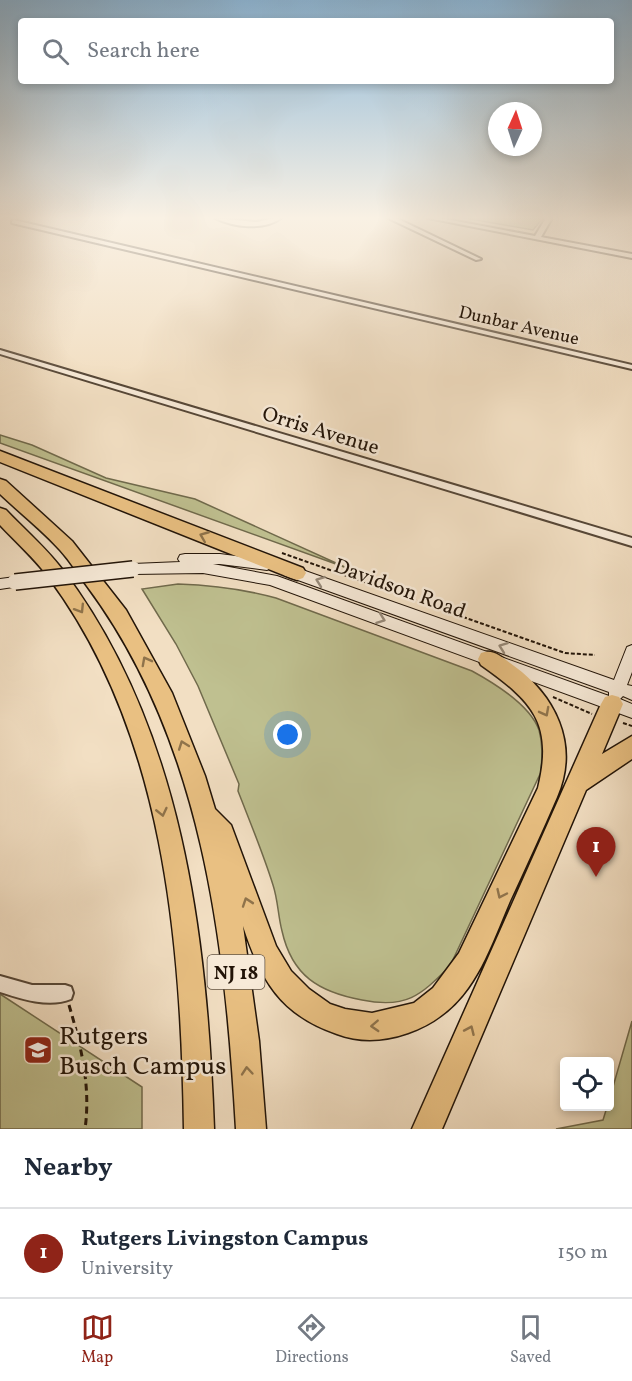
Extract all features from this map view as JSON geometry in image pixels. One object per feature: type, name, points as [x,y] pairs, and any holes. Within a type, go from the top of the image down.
[{"type":"highway","points":[[0,456],[297,573]]},
{"type":"highway","name":"NJ 18","points":[[0,485],[28,507],[66,543],[93,576],[128,628],[171,714],[205,816],[227,914],[236,973],[251,1129]]},
{"type":"highway","name":"NJ 18","points":[[0,514],[36,549],[61,581],[96,635],[121,684],[147,755],[169,840],[182,912],[194,1005],[199,1129]]},
{"type":"highway","points":[[0,519],[18,531]]},
{"type":"highway","points":[[205,816],[223,833],[265,953],[282,981],[299,999],[321,1015],[358,1026],[393,1024],[422,1014],[443,998],[469,963],[549,789],[555,768],[555,738],[542,705],[525,685],[488,659]]},
{"type":"highway","points":[[427,1129],[577,783],[619,706]]},
{"type":"highway","points":[[577,783],[632,746]]},
{"type":"main road","name":"Davidson Road","points":[[163,566],[184,559],[220,559],[250,562],[297,573],[619,706]]},
{"type":"main road","name":"Davidson Road","points":[[0,584],[163,566],[226,570],[272,580],[619,706]]},
{"type":"main road","points":[[619,706],[632,651]]},
{"type":"street","name":"Dunbar Avenue","points":[[222,271],[632,367]]},
{"type":"street","name":"Orris Avenue","points":[[0,352],[632,542]]},
{"type":"street","points":[[0,984],[28,994],[65,993]]},
{"type":"path","points":[[274,550],[566,653],[595,655]]},
{"type":"path","points":[[543,693],[619,706],[632,726]]},
{"type":"path","points":[[65,993],[87,1075],[85,1129]]},
{"type":"green space","points":[[0,435],[32,445],[106,478],[195,499],[347,568],[0,443]]},
{"type":"green space","points":[[178,584],[227,588],[276,598],[472,671],[520,704],[534,721],[541,740],[541,772],[450,966],[430,985],[411,998],[390,1003],[347,997],[320,987],[300,970],[293,960],[282,931],[273,885],[238,791],[239,784],[198,686],[176,644],[142,589]]},
{"type":"green space","name":"Rutgers Busch Campus","points":[[0,994],[142,1087],[142,1129],[0,1129]]},
{"type":"green space","points":[[632,1021],[632,1129],[556,1129],[603,1120],[606,1111],[614,1111],[614,1083]]},
{"type":"place","name":"Rutgers Livingston Campus","points":[[596,877]]},
{"type":"place","name":"Rutgers Busch Campus","points":[[38,1050]]}]
